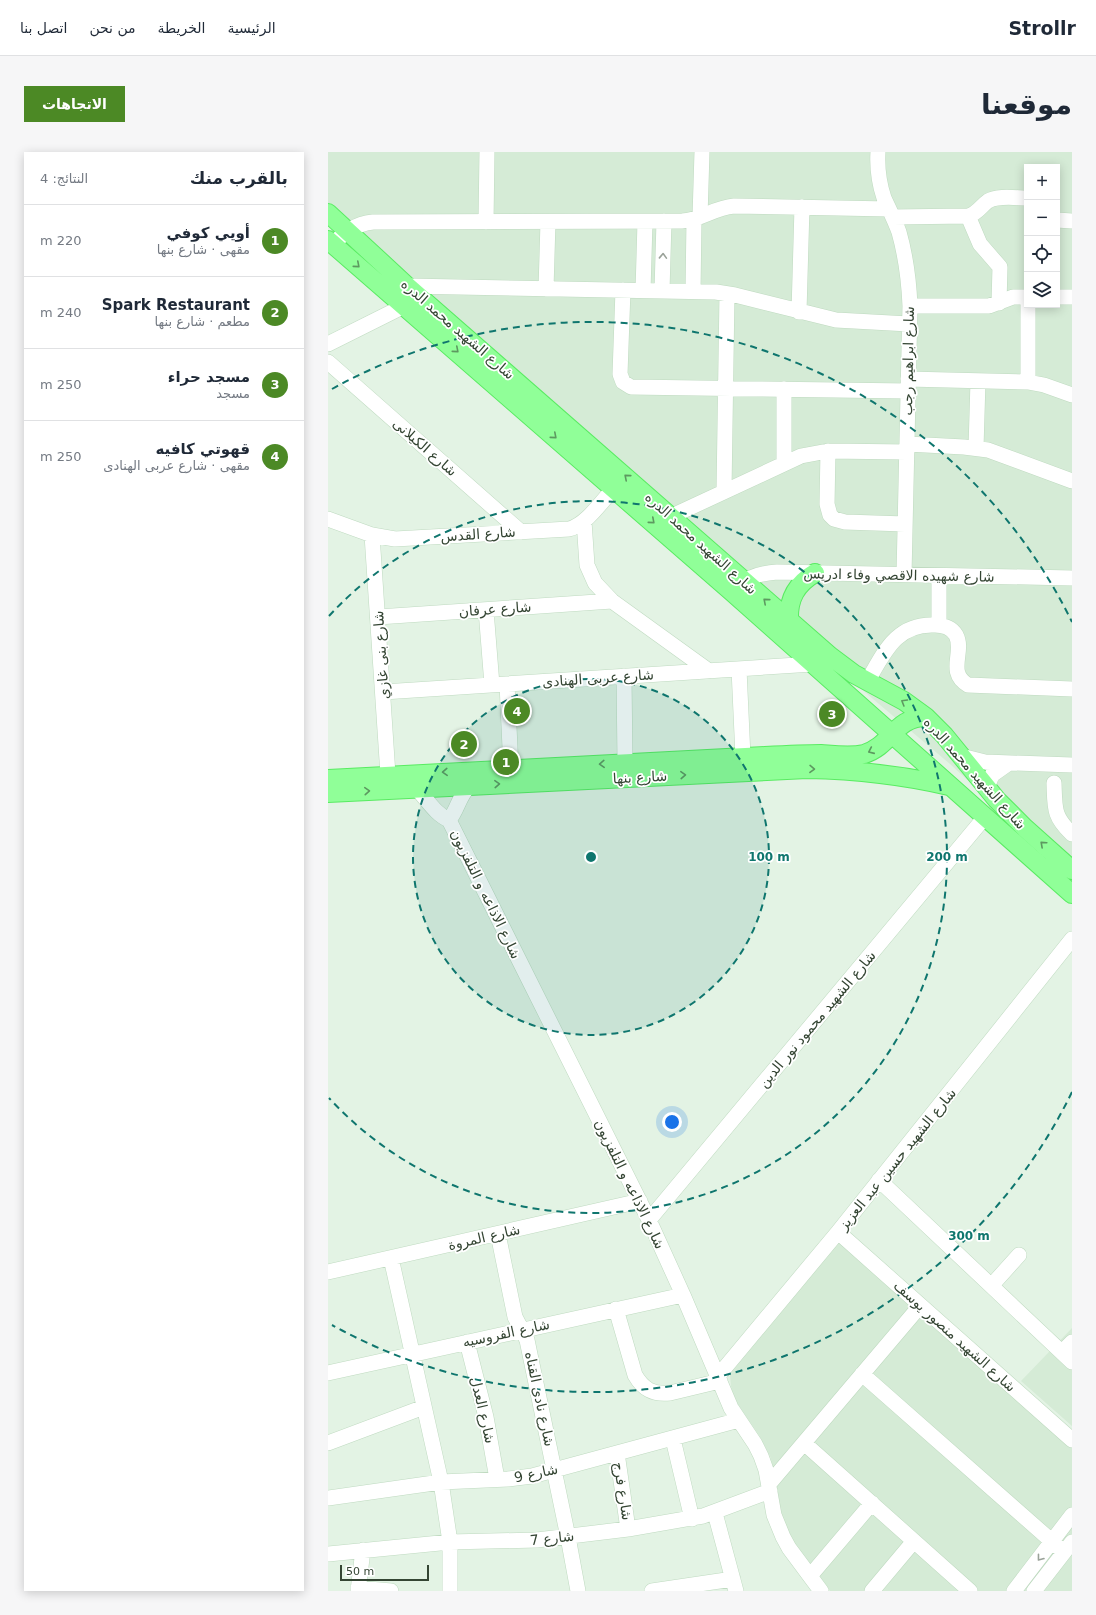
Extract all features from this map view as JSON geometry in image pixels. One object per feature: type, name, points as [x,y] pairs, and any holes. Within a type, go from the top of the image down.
[{"type":"main road","name":"شارع الشهيد محمد الدره","points":[[328,213],[407,286],[672,516],[813,664],[1072,894]]},
{"type":"main road","name":"شارع الشهيد محمد الدره","points":[[330,242],[614,488],[738,586],[789,621],[842,665],[867,682],[904,701],[926,717],[944,735],[986,788],[1025,828],[1072,870]]},
{"type":"main road","points":[[789,621],[789,611],[794,592],[807,578],[815,573]]},
{"type":"main road","name":"شارع بنها","points":[[328,779],[811,754],[856,756],[877,749],[898,726],[916,718],[926,717]]},
{"type":"main road","name":"شارع بنها","points":[[328,793],[807,769],[856,771],[904,777],[952,787]]},
{"type":"main road","points":[[1013,842],[1025,828]]},
{"type":"street","points":[[486,222],[487,152]]},
{"type":"street","points":[[693,292],[702,152]]},
{"type":"street","name":"شارع ابراهيم رجب","points":[[878,152],[878,172],[880,185],[903,249],[907,267],[910,306],[904,575]]},
{"type":"street","points":[[330,242],[358,225],[373,222],[646,222],[697,218],[725,207],[802,207],[968,216],[974,214],[986,203],[994,199],[1024,198]]},
{"type":"street","points":[[799,312],[802,207]]},
{"type":"street","points":[[968,216],[980,244],[1000,267],[999,303]]},
{"type":"street","points":[[1060,220],[1072,221]]},
{"type":"street","points":[[662,291],[664,221]]},
{"type":"street","points":[[546,289],[548,222]]},
{"type":"street","points":[[643,291],[646,222]]},
{"type":"street","points":[[407,286],[623,290],[727,294],[824,318],[848,322],[909,324]]},
{"type":"street","points":[[623,290],[620,374],[623,382],[631,387],[784,390],[978,381],[1028,382],[1044,385],[1072,395]]},
{"type":"street","points":[[724,491],[727,294]]},
{"type":"street","points":[[910,306],[989,306],[1013,297],[1024,297]]},
{"type":"street","points":[[1060,297],[1072,297]]},
{"type":"street","points":[[328,344],[404,306]]},
{"type":"street","points":[[1028,308],[1028,382]]},
{"type":"street","name":"شارع الكيلانى","points":[[328,362],[521,532]]},
{"type":"street","points":[[976,448],[978,381]]},
{"type":"street","points":[[784,390],[784,463]]},
{"type":"street","points":[[672,516],[784,463],[810,453],[828,451],[907,448],[976,448],[1000,454],[1072,481]]},
{"type":"street","points":[[828,451],[827,504],[830,515],[834,519],[845,522],[905,524]]},
{"type":"street","name":"شارع القدس","points":[[328,519],[372,535],[403,539],[573,528],[584,521],[614,488]]},
{"type":"street","points":[[584,521],[586,560],[589,571],[595,583],[612,601],[709,671]]},
{"type":"street","name":"شارع بنى غازي","points":[[372,535],[388,776]]},
{"type":"street","name":"شارع شهيده الاقصي وفاء ادريس","points":[[738,586],[752,577],[769,573],[1072,578]]},
{"type":"street","points":[[939,576],[939,625]]},
{"type":"street","name":"شارع عرفان","points":[[378,617],[612,601]]},
{"type":"street","points":[[486,610],[492,685]]},
{"type":"street","points":[[867,682],[885,650],[898,636],[915,626],[924,624],[939,625],[951,629],[955,634],[958,639],[957,672],[963,682],[968,685],[1072,689]]},
{"type":"street","name":"شارع عربى الهنادى","points":[[383,692],[813,664]]},
{"type":"street","points":[[739,669],[743,757]]},
{"type":"street","points":[[624,676],[625,763]]},
{"type":"street","points":[[507,684],[511,769]]},
{"type":"street","points":[[960,756],[979,761],[1072,765]]},
{"type":"street","points":[[986,788],[992,775],[1008,763]]},
{"type":"street","points":[[1054,783],[1056,813],[1069,828]]},
{"type":"street","points":[[450,820],[454,814],[459,799],[469,786]]},
{"type":"street","name":"شارع الاذاعه و التلفزيون","points":[[416,788],[440,815],[450,820],[640,1201],[683,1294],[731,1408],[755,1444],[761,1456],[774,1515],[783,1537],[789,1548],[821,1591]]},
{"type":"street","name":"شارع الشهيد محمود نور الدين","points":[[649,1220],[985,817]]},
{"type":"street","name":"شارع الشهيد حسين عبد العزيز","points":[[719,1378],[838,1232],[1072,939]]},
{"type":"street","points":[[879,1180],[992,1285],[1069,1352]]},
{"type":"street","name":"شارع المروة","points":[[328,1272],[640,1201]]},
{"type":"street","name":"شارع الشهيد منصور يوسف","points":[[838,1232],[1072,1440]]},
{"type":"street","name":"شارع نادى القناه","points":[[498,1234],[515,1317],[527,1340],[555,1470],[578,1591]]},
{"type":"street","points":[[992,1285],[1019,1255]]},
{"type":"street","points":[[391,1258],[441,1482],[450,1542],[450,1591]]},
{"type":"street","name":"شارع الفروسيه","points":[[328,1373],[683,1294]]},
{"type":"street","points":[[769,1488],[804,1443],[920,1306]]},
{"type":"street","points":[[616,1309],[635,1375],[645,1389],[661,1394],[670,1394],[719,1378]]},
{"type":"street","name":"شارع العدل","points":[[467,1342],[486,1417],[497,1479]]},
{"type":"street","points":[[862,1374],[1053,1542],[1068,1547],[1034,1591]]},
{"type":"street","points":[[328,1443],[424,1407]]},
{"type":"street","name":"شارع 9","points":[[328,1498],[441,1482],[532,1476],[739,1420]]},
{"type":"street","points":[[673,1438],[692,1519]]},
{"type":"street","points":[[804,1443],[970,1591]]},
{"type":"street","name":"شارع فرج","points":[[617,1453],[628,1529]]},
{"type":"street","name":"شارع 7","points":[[328,1554],[450,1542],[521,1541],[568,1537],[628,1529],[692,1519],[715,1513],[769,1488]]},
{"type":"street","points":[[810,1576],[872,1503]]},
{"type":"street","points":[[652,1591],[734,1585],[715,1513]]},
{"type":"street","points":[[1014,1591],[1053,1542],[1072,1515]]},
{"type":"street","points":[[872,1591],[914,1541]]},
{"type":"street","points":[[363,1550],[358,1590],[391,1591]]},
{"type":"shaded area","points":[[328,152],[1072,152],[1072,876],[950,764],[628,492],[328,225]]},
{"type":"shaded area","points":[[839,1239],[1072,1447],[1072,1591],[830,1591],[794,1546],[782,1519],[770,1456],[759,1435],[733,1397],[730,1375],[732,1364]]},
{"type":"shaded area","points":[[1072,1328],[1072,1426],[1021,1381]]},
{"type":"place","name":"قهوتي كافيه","points":[[517,711]]},
{"type":"place","name":"مسجد حراء","points":[[832,714]]},
{"type":"place","name":"Spark Restaurant","points":[[464,744]]},
{"type":"place","name":"أويي كوفي","points":[[506,762]]}]
